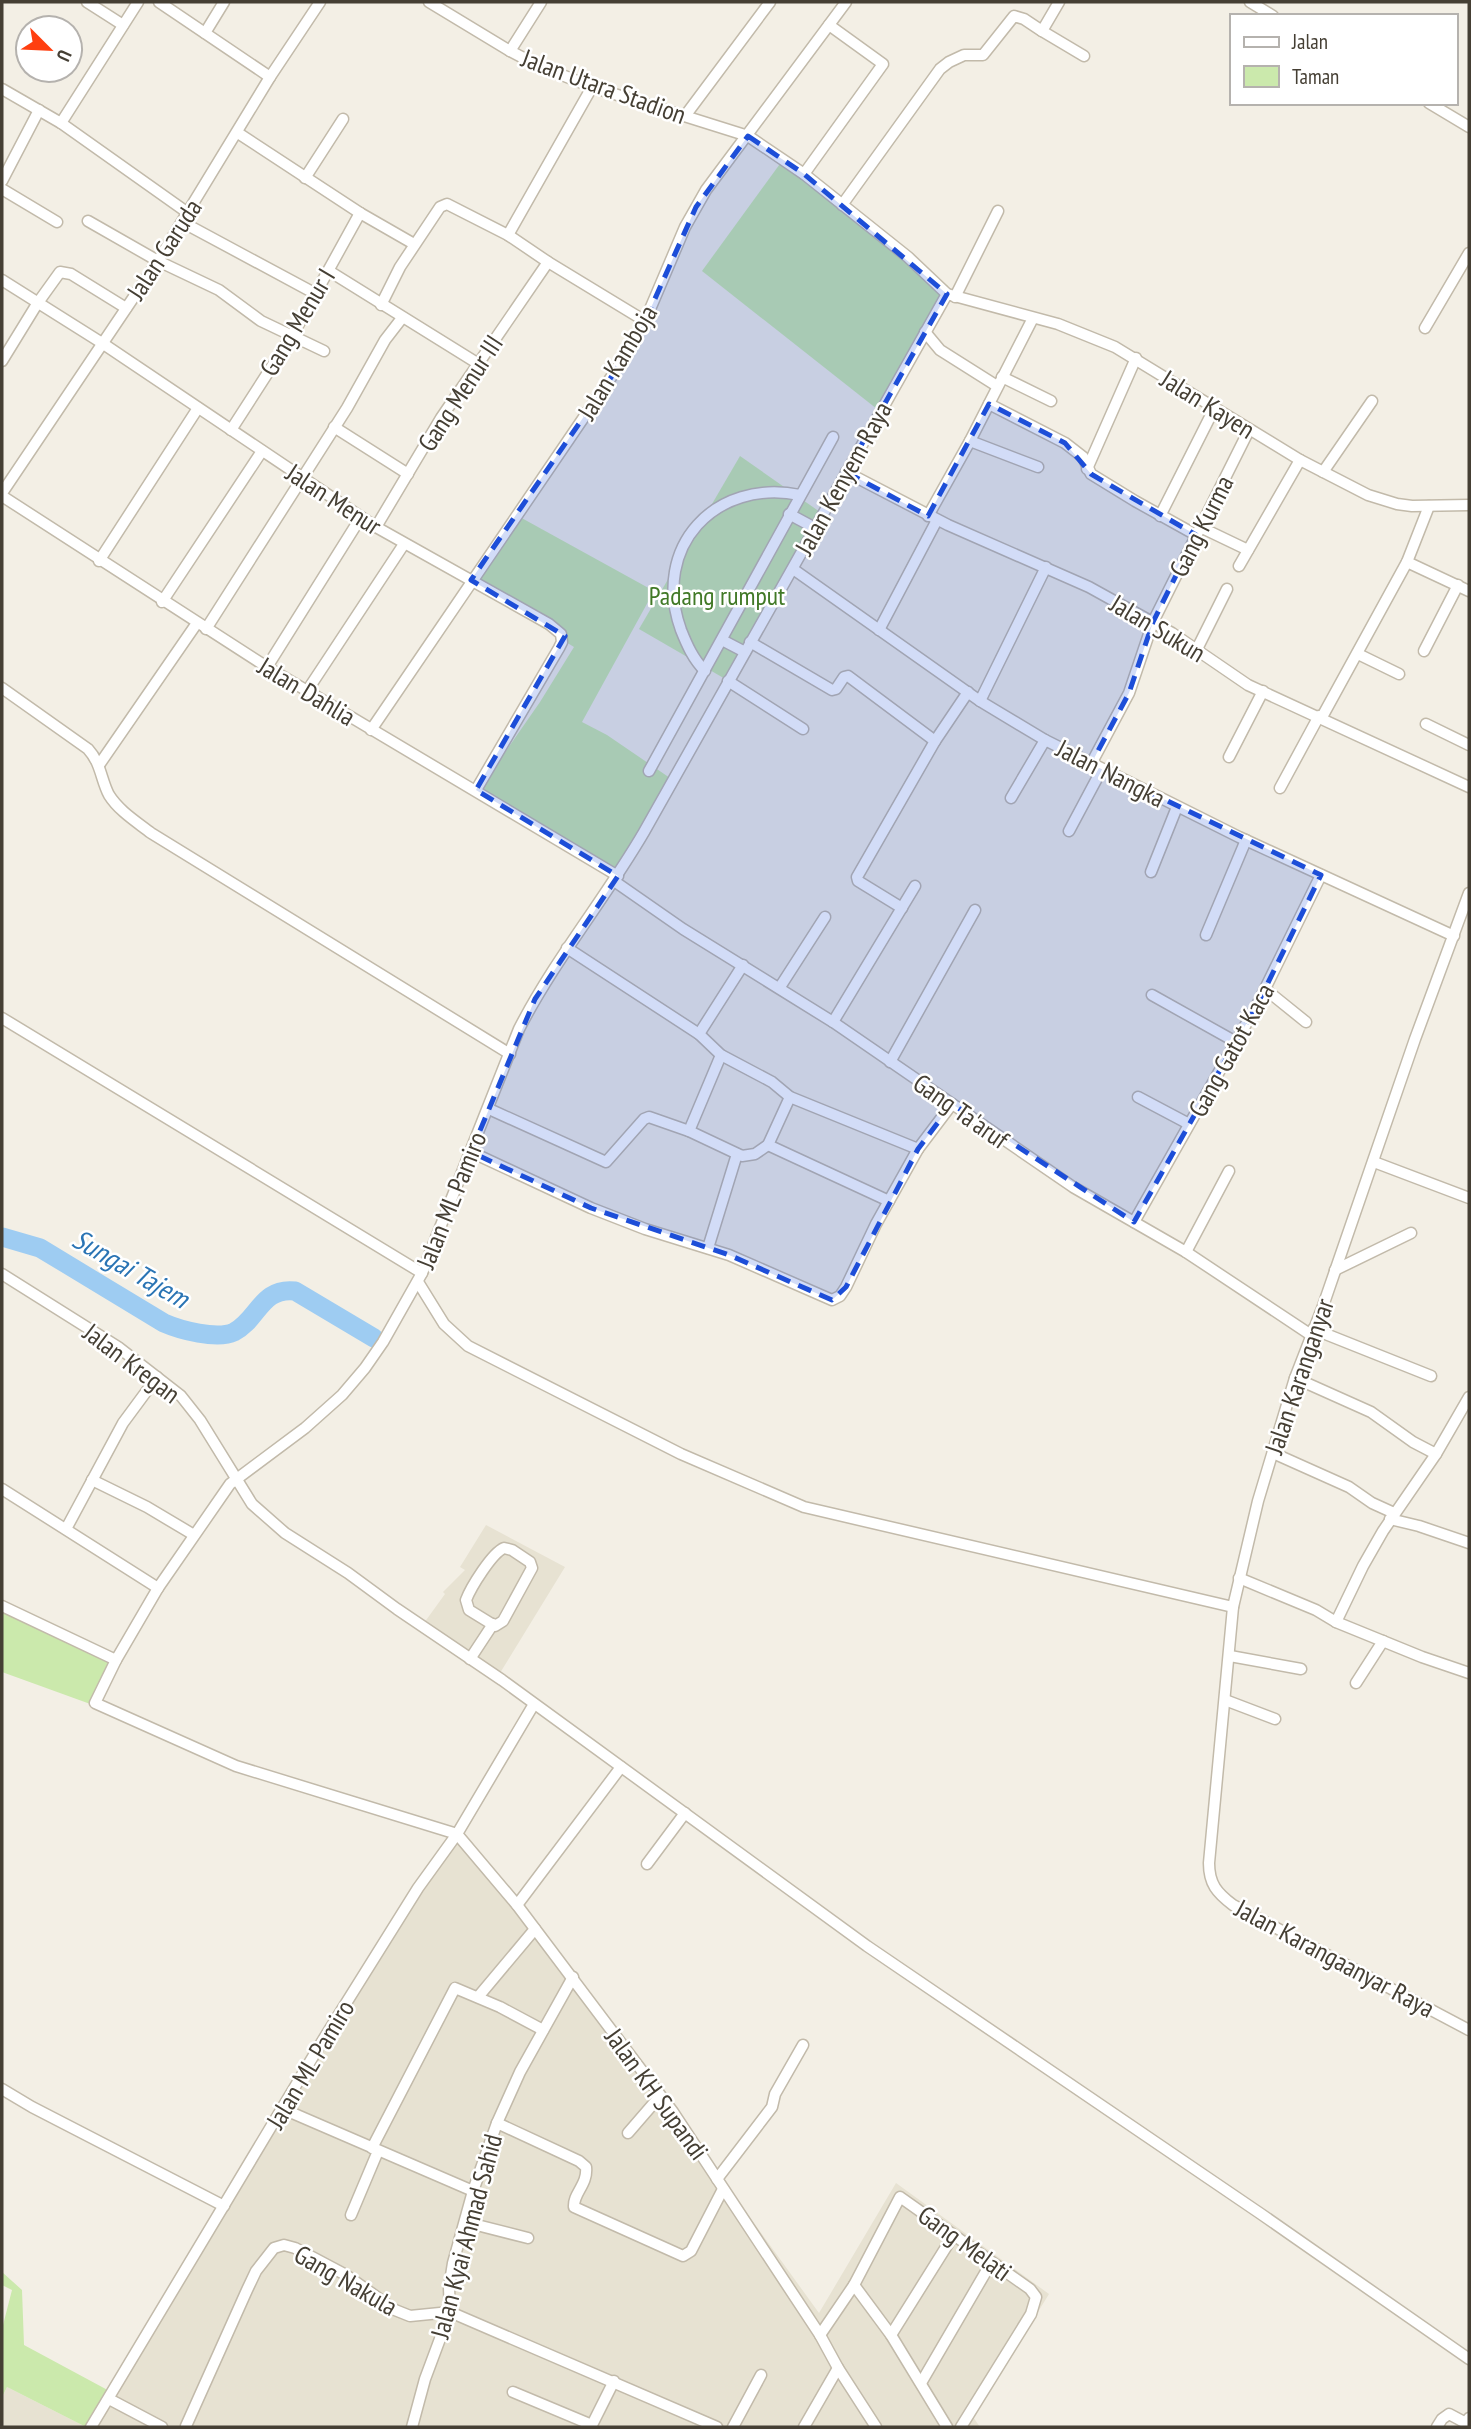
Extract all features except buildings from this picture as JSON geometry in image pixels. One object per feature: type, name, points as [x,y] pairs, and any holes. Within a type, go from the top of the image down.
[{"type":"street","points":[[86,2],[123,25]]},
{"type":"street","points":[[61,123],[138,2]]},
{"type":"street","points":[[159,2],[270,77]]},
{"type":"street","points":[[205,33],[224,2]]},
{"type":"street","name":"Jalan Garuda","points":[[2,494],[158,261],[270,77],[320,2]]},
{"type":"street","name":"Jalan Utara Stadion","points":[[429,2],[510,51],[592,87],[748,136],[804,174],[951,295]]},
{"type":"street","points":[[510,51],[541,2]]},
{"type":"street","points":[[685,116],[770,2]]},
{"type":"street","name":"Jalan Kamboja","points":[[371,730],[471,580],[579,427],[645,321],[675,248],[696,206],[846,2]]},
{"type":"street","points":[[1042,31],[1059,2]]},
{"type":"street","points":[[1250,2],[1270,14]]},
{"type":"street","points":[[842,205],[940,69],[964,55],[983,55],[1014,16],[1024,19],[1084,56]]},
{"type":"street","points":[[804,174],[883,64],[829,25]]},
{"type":"street","points":[[508,235],[592,87]]},
{"type":"street","points":[[2,89],[61,123],[185,217],[316,294]]},
{"type":"street","points":[[1432,105],[1469,127]]},
{"type":"street","points":[[2,181],[39,110]]},
{"type":"street","points":[[305,178],[343,119]]},
{"type":"street","points":[[238,133],[360,213],[414,244]]},
{"type":"street","points":[[2,151],[14,158]]},
{"type":"street","points":[[2,189],[57,222]]},
{"type":"street","points":[[381,305],[414,244],[440,207],[447,204],[508,235],[645,321]]},
{"type":"street","name":"Jalan Kenyem Raya","points":[[616,879],[925,332],[951,295],[998,211]]},
{"type":"street","name":"Gang Menur I","points":[[231,430],[316,294],[360,213]]},
{"type":"street","points":[[88,221],[158,261],[219,290],[261,321],[324,351]]},
{"type":"street","points":[[1425,328],[1469,253]]},
{"type":"street","name":"Gang Menur III","points":[[376,527],[441,418],[548,262]]},
{"type":"street","points":[[2,361],[56,276],[64,271],[126,308]]},
{"type":"street","points":[[329,271],[477,363]]},
{"type":"street","name":"Jalan Menur","points":[[2,280],[102,343],[376,527],[557,630],[563,637],[559,648],[476,790]]},
{"type":"street","name":"Jalan Kayen","points":[[951,295],[1080,332],[1136,358],[1214,409],[1300,460],[1385,500],[1396,504],[1429,506],[1469,505]]},
{"type":"street","points":[[99,765],[202,626],[303,478],[385,340],[402,318]]},
{"type":"street","points":[[879,630],[999,382],[1033,318]]},
{"type":"street","points":[[925,332],[940,350],[999,382],[1051,401]]},
{"type":"street","points":[[1087,469],[1136,358]]},
{"type":"street","points":[[1323,472],[1372,401]]},
{"type":"street","points":[[989,404],[1073,448],[1083,457],[1087,469],[1160,516],[1248,550]]},
{"type":"street","points":[[99,561],[198,408]]},
{"type":"street","points":[[1160,516],[1214,409]]},
{"type":"street","points":[[334,427],[408,474]]},
{"type":"street","name":"Gang Kurma","points":[[1091,764],[1129,693],[1153,622],[1249,430]]},
{"type":"street","points":[[649,771],[833,437]]},
{"type":"street","points":[[970,441],[1038,467]]},
{"type":"street","points":[[163,602],[262,451]]},
{"type":"street","points":[[1239,566],[1300,460]]},
{"type":"street","name":"Jalan Sukun","points":[[846,472],[932,518],[1046,567],[1153,622],[1237,678],[1469,787]]},
{"type":"street","points":[[705,671],[688,648],[675,610],[675,566],[688,537],[701,521],[715,510],[738,498],[771,491],[800,495]]},
{"type":"street","name":"Jalan Dahlia","points":[[2,494],[163,602],[371,730],[476,790],[616,879]]},
{"type":"street","points":[[1280,788],[1358,654],[1407,562],[1429,506]]},
{"type":"street","points":[[789,514],[815,528]]},
{"type":"street","points":[[267,667],[361,517]]},
{"type":"street","points":[[307,691],[404,544]]},
{"type":"street","points":[[1407,562],[1469,592]]},
{"type":"street","points":[[980,701],[1046,567]]},
{"type":"street","name":"Jalan Nangka","points":[[793,569],[980,701],[1045,740],[1177,807],[1454,936]]},
{"type":"street","points":[[1424,651],[1458,585]]},
{"type":"street","points":[[1197,649],[1227,589]]},
{"type":"street","points":[[722,640],[747,647],[832,690],[848,676],[935,741]]},
{"type":"street","points":[[1358,654],[1399,674]]},
{"type":"street","points":[[728,681],[803,729]]},
{"type":"street","points":[[2,688],[88,749],[99,765],[107,791],[115,804],[151,833],[510,1054]]},
{"type":"street","points":[[1229,757],[1263,691]]},
{"type":"street","points":[[902,908],[858,881],[857,877],[935,741],[968,692]]},
{"type":"street","points":[[1426,724],[1469,745]]},
{"type":"street","points":[[1011,798],[1045,740]]},
{"type":"street","points":[[1069,831],[1102,769]]},
{"type":"street","points":[[1152,872],[1177,807]]},
{"type":"street","points":[[1206,935],[1246,840]]},
{"type":"street","name":"Gang Gatot Kaca","points":[[1133,1222],[1265,989],[1321,875]]},
{"type":"street","name":"Jalan ML Pamiro","points":[[457,1834],[236,1766],[96,1705],[96,1700],[158,1588],[230,1484],[305,1428],[342,1395],[383,1342],[420,1277],[534,999],[616,879]]},
{"type":"street","name":"Gang Ta'aruf","points":[[616,879],[683,929],[833,1022],[1073,1187],[1186,1252],[1312,1332],[1431,1376]]},
{"type":"street","points":[[833,1022],[915,886]]},
{"type":"street","name":"Jalan Karanganyar","points":[[1209,1877],[1233,1607],[1238,1578],[1295,1378],[1469,893]]},
{"type":"street","points":[[890,1062],[975,910]]},
{"type":"street","points":[[780,987],[825,917]]},
{"type":"street","points":[[567,948],[699,1034],[721,1055],[772,1082],[790,1097],[918,1149]]},
{"type":"street","points":[[699,1034],[743,965]]},
{"type":"street","points":[[1265,989],[1306,1021]]},
{"type":"street","points":[[1152,995],[1236,1042]]},
{"type":"street","points":[[2,1018],[420,1277],[444,1324],[468,1346],[681,1454],[804,1507],[1233,1607]]},
{"type":"street","points":[[689,1131],[721,1055]]},
{"type":"street","points":[[489,1109],[606,1162],[644,1119],[649,1117],[689,1131],[737,1154],[755,1154],[768,1145],[790,1097]]},
{"type":"street","points":[[1139,1097],[1189,1124]]},
{"type":"street","points":[[471,1152],[591,1208],[645,1229],[729,1255],[826,1298],[835,1299],[846,1287],[918,1149],[952,1104]]},
{"type":"street","points":[[768,1145],[889,1201]]},
{"type":"street","points":[[708,1248],[737,1154]]},
{"type":"street","points":[[1374,1162],[1469,1198]]},
{"type":"street","points":[[1186,1252],[1229,1171]]},
{"type":"street","points":[[1335,1270],[1411,1234]]},
{"type":"street","name":"Jalan Kregan","points":[[2,1274],[118,1347],[181,1396],[200,1420],[252,1504],[285,1533],[348,1573],[534,1704],[867,1946],[1250,2206],[1469,2359]]},
{"type":"street","points":[[66,1529],[123,1423],[157,1377]]},
{"type":"street","points":[[1295,1378],[1371,1412],[1413,1442],[1436,1454]]},
{"type":"street","points":[[1336,1622],[1363,1566],[1392,1516],[1436,1454],[1469,1397]]},
{"type":"street","points":[[1273,1452],[1349,1487],[1392,1516],[1469,1543]]},
{"type":"street","points":[[92,1480],[147,1507],[194,1535]]},
{"type":"street","points":[[2,1489],[158,1588]]},
{"type":"street","points":[[508,1548],[530,1562],[531,1572],[503,1621],[499,1625],[493,1625],[469,1610],[466,1600],[499,1550],[508,1548]]},
{"type":"street","points":[[1238,1578],[1383,1641],[1467,1669]]},
{"type":"street","points":[[2,1606],[116,1660]]},
{"type":"street","points":[[470,1659],[493,1625]]},
{"type":"street","points":[[1356,1683],[1383,1641]]},
{"type":"street","points":[[1230,1656],[1301,1669]]},
{"type":"street","points":[[1225,1700],[1275,1718]]},
{"type":"street","name":"Jalan ML Pamiro","points":[[92,2427],[223,2206],[418,1888],[457,1834],[534,1704]]},
{"type":"street","points":[[517,1905],[621,1767]]},
{"type":"street","points":[[647,1864],[685,1813]]},
{"type":"street","name":"Jalan KH Supandi","points":[[457,1834],[517,1905],[660,2095],[820,2335],[838,2368]]},
{"type":"street","name":"Jalan Karangaanyar Raya","points":[[1209,1877],[1219,1895],[1233,1905],[1469,2030]]},
{"type":"street","points":[[478,1997],[535,1929]]},
{"type":"street","name":"Jalan Kyai Ahmad Sahid","points":[[412,2427],[425,2379],[450,2312],[449,2288],[453,2263],[473,2191],[497,2123],[520,2072],[573,1977]]},
{"type":"street","points":[[351,2215],[375,2149],[452,1990],[457,1987],[543,2030]]},
{"type":"street","points":[[497,2123],[579,2161],[586,2167],[585,2184],[574,2201],[574,2207],[683,2256],[688,2255],[720,2184],[772,2107],[781,2082],[803,2045]]},
{"type":"street","points":[[2,2089],[223,2206]]},
{"type":"street","points":[[628,2133],[660,2095]]},
{"type":"street","points":[[283,2109],[473,2191]]},
{"type":"street","name":"Gang Melati","points":[[820,2335],[854,2285],[900,2197],[1030,2289],[1036,2297],[1031,2314],[961,2427]]},
{"type":"street","points":[[465,2222],[528,2238]]},
{"type":"street","points":[[891,2335],[953,2236]]},
{"type":"street","name":"Gang Nakula","points":[[185,2427],[237,2309],[256,2271],[274,2248],[284,2245],[295,2248],[346,2275],[395,2309],[410,2316],[450,2312]]},
{"type":"street","points":[[921,2383],[991,2263]]},
{"type":"street","points":[[854,2285],[891,2335],[947,2427]]},
{"type":"street","points":[[450,2312],[717,2427]]},
{"type":"street","points":[[808,2425],[838,2368],[876,2427]]},
{"type":"street","points":[[733,2427],[761,2375]]},
{"type":"street","points":[[513,2392],[592,2426],[614,2381]]},
{"type":"street","points":[[109,2399],[162,2427]]},
{"type":"street","points":[[1437,2427],[1449,2414],[1466,2423],[1469,2418]]},
{"type":"highlighted area","points":[[748,136],[804,174],[947,294],[846,472],[928,516],[989,404],[1065,443],[1091,474],[1196,535],[1153,622],[1129,693],[1091,764],[1321,875],[1258,1003],[1134,1222],[952,1104],[918,1149],[846,1287],[832,1300],[729,1255],[591,1208],[471,1152],[535,999],[618,876],[476,790],[565,636],[471,580],[614,373],[645,321],[696,207]]},
{"type":"shaded area","points":[[486,1525],[565,1567],[500,1673],[424,1623],[445,1594],[443,1592],[465,1570],[460,1567]]},
{"type":"shaded area","points":[[456,1834],[575,1976],[819,2313],[896,2183],[1049,2294],[973,2417],[980,2427],[93,2427],[355,1987]]},
{"type":"shaded area","points":[[7,2387],[86,2427],[2,2427],[2,2397]]},
{"type":"green space","points":[[785,157],[948,286],[877,409],[702,271]]},
{"type":"green space","name":"Padang rumput","points":[[740,456],[820,512],[727,680],[639,629]]},
{"type":"green space","points":[[518,516],[654,591],[582,722],[607,735],[670,778],[616,878],[481,787],[540,702],[574,647],[470,583]]},
{"type":"green space","points":[[2,1605],[115,1658],[93,1705],[2,1672]]},
{"type":"green space","points":[[2,2272],[22,2290],[24,2345],[115,2394],[91,2427],[86,2427],[7,2387],[2,2397],[2,2329],[12,2290],[2,2285]]},
{"type":"waterway","name":"Sungai Tajem","points":[[2,1237],[40,1248],[164,1323],[179,1328],[209,1335],[234,1332],[274,1294],[295,1291],[374,1338]]}]
